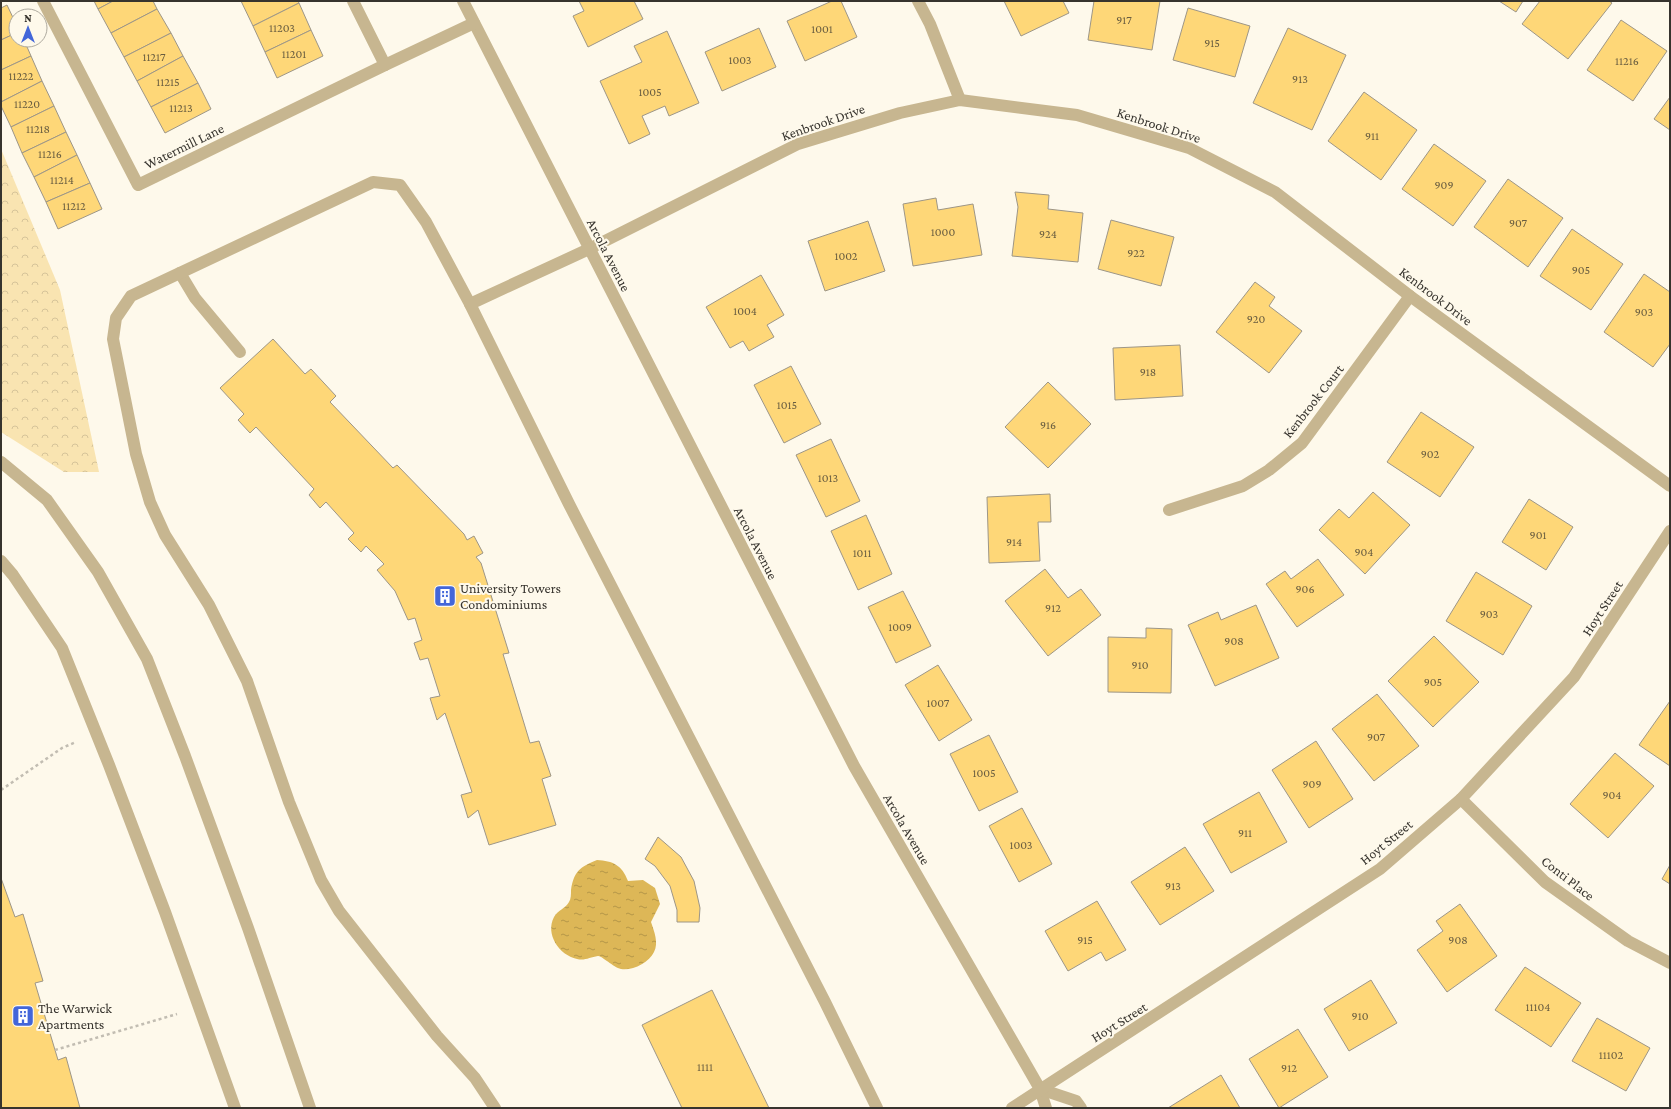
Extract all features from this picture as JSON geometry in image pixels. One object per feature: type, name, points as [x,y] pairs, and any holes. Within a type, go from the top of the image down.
[{"type":"street","name":"Watermill Lane","points":[[44,1],[138,185],[474,23]]},
{"type":"street","points":[[353,1],[385,65]]},
{"type":"street","name":"Arcola Avenue","points":[[463,1],[854,766],[1040,1089],[1046,1108]]},
{"type":"street","points":[[918,1],[930,24],[960,100]]},
{"type":"street","name":"Kenbrook Drive","points":[[470,304],[589,249],[798,144],[900,113],[960,100],[1078,114],[1189,148],[1275,192],[1410,296],[1670,486]]},
{"type":"street","points":[[495,1108],[475,1078],[437,1036],[339,911],[321,880],[289,802],[247,681],[209,605],[165,535],[150,502],[136,454],[113,339],[116,318],[131,296],[374,182],[400,185],[426,222],[470,304],[569,504],[825,1002],[877,1108]]},
{"type":"street","points":[[180,273],[195,298],[240,352]]},
{"type":"street","name":"Kenbrook Court","points":[[1169,510],[1243,486],[1269,470],[1302,443],[1410,296]]},
{"type":"street","points":[[1,462],[47,500],[98,572],[147,659],[185,756],[248,928],[310,1108]]},
{"type":"street","name":"Hoyt Street","points":[[1012,1108],[1139,1027],[1380,869],[1461,799],[1574,677],[1670,531]]},
{"type":"street","points":[[1,561],[13,575],[62,648],[109,765],[165,912],[235,1108]]},
{"type":"street","name":"Conti Place","points":[[1461,799],[1545,882],[1628,941],[1670,963]]},
{"type":"street","points":[[1040,1089],[1076,1102],[1081,1108]]},
{"type":"path","points":[[1,790],[62,748]]},
{"type":"path","points":[[55,1050],[161,1019]]},
{"type":"green space","points":[[1,149],[60,290],[99,472],[64,472],[1,432]]},
{"type":"water","points":[[597,860],[608,861],[616,865],[623,871],[628,881],[643,880],[655,888],[660,904],[651,922],[656,937],[654,952],[652,956],[644,963],[630,969],[621,969],[614,966],[600,956],[583,960],[570,957],[559,948],[553,937],[551,930],[554,917],[570,901],[572,884],[576,874],[586,865]]},
{"type":"building","points":[[94,1],[113,1],[98,9]]},
{"type":"building","points":[[113,1],[153,1],[157,9],[111,33],[98,9]]},
{"type":"building","points":[[241,1],[298,1],[299,3],[253,26]]},
{"type":"building","points":[[579,1],[634,1],[643,19],[588,47],[573,16],[584,11]]},
{"type":"building","points":[[832,1],[841,1],[857,37],[805,61],[787,21]]},
{"type":"building","points":[[1004,1],[1063,1],[1069,13],[1021,36]]},
{"type":"building","points":[[1094,1],[1160,1],[1152,50],[1088,40]]},
{"type":"building","points":[[1499,1],[1523,1],[1516,12]]},
{"type":"building","points":[[1540,1],[1609,1],[1612,3],[1568,59],[1522,24]]},
{"type":"building","points":[[299,3],[311,30],[265,52],[253,26]]},
{"type":"building","points":[[7,5],[8,8],[8,37],[1,40],[1,8]]},
{"type":"building","points":[[1188,8],[1250,26],[1235,77],[1173,60]]},
{"type":"building","points":[[157,9],[171,33],[124,57],[111,33]]},
{"type":"building","points":[[1621,20],[1667,51],[1633,101],[1587,70]]},
{"type":"building","points":[[759,28],[776,67],[722,91],[705,52]]},
{"type":"building","points":[[1288,28],[1346,55],[1312,130],[1253,103]]},
{"type":"building","points":[[311,30],[323,56],[277,78],[265,52]]},
{"type":"building","points":[[667,31],[699,103],[669,116],[665,106],[642,116],[650,134],[629,144],[600,81],[642,62],[634,46]]},
{"type":"building","points":[[171,33],[183,56],[137,81],[124,57]]},
{"type":"building","points":[[8,37],[8,48],[28,48],[31,56],[1,70],[1,40]]},
{"type":"building","points":[[31,56],[42,81],[1,102],[1,70]]},
{"type":"building","points":[[183,56],[198,83],[151,107],[137,81]]},
{"type":"building","points":[[42,81],[54,106],[11,127],[1,106],[1,102]]},
{"type":"building","points":[[198,83],[211,109],[165,133],[151,107]]},
{"type":"building","points":[[1364,92],[1417,130],[1381,180],[1328,141]]},
{"type":"building","points":[[1670,97],[1670,130],[1654,119]]},
{"type":"building","points":[[54,106],[66,132],[22,153],[11,127]]},
{"type":"building","points":[[66,132],[77,155],[34,177],[22,153]]},
{"type":"building","points":[[1434,144],[1486,181],[1453,226],[1402,189]]},
{"type":"building","points":[[77,155],[90,183],[46,202],[34,177]]},
{"type":"building","points":[[1508,179],[1563,218],[1528,267],[1474,227]]},
{"type":"building","points":[[90,183],[102,209],[58,229],[46,202]]},
{"type":"building","points":[[1015,192],[1049,195],[1048,209],[1083,213],[1078,262],[1012,256],[1018,207]]},
{"type":"building","points":[[936,198],[938,210],[973,204],[982,255],[913,266],[903,204]]},
{"type":"building","points":[[1111,220],[1174,237],[1161,286],[1098,269]]},
{"type":"building","points":[[868,221],[885,271],[825,291],[808,241]]},
{"type":"building","points":[[1572,229],[1623,264],[1591,310],[1540,276]]},
{"type":"building","points":[[1644,274],[1670,292],[1670,344],[1653,367],[1604,332]]},
{"type":"building","points":[[761,275],[784,315],[767,325],[774,337],[749,351],[743,341],[730,348],[706,307]]},
{"type":"building","points":[[1255,282],[1275,297],[1269,306],[1302,331],[1269,373],[1216,332]]},
{"type":"building","name":"University Towers Condominiums","points":[[273,339],[305,374],[311,369],[336,396],[330,402],[393,468],[397,465],[464,534],[467,540],[474,536],[483,553],[476,557],[481,563],[509,653],[503,654],[530,743],[539,741],[551,776],[542,779],[556,825],[489,845],[478,810],[468,818],[461,795],[472,792],[445,713],[437,720],[430,698],[440,696],[428,658],[420,660],[414,643],[422,640],[415,618],[408,620],[395,591],[377,570],[384,564],[366,546],[361,552],[348,539],[354,533],[326,502],[320,508],[309,495],[314,489],[256,427],[250,433],[238,420],[244,414],[220,388]]},
{"type":"building","points":[[1180,345],[1183,396],[1115,400],[1113,348]]},
{"type":"building","points":[[791,366],[821,424],[784,443],[754,385]]},
{"type":"building","points":[[1048,382],[1091,424],[1048,468],[1005,427]]},
{"type":"building","points":[[1421,412],[1474,447],[1440,497],[1387,462]]},
{"type":"building","points":[[831,439],[860,501],[826,517],[796,455]]},
{"type":"building","points":[[1373,492],[1410,525],[1365,574],[1319,530],[1339,509],[1349,518]]},
{"type":"building","points":[[1050,494],[1051,522],[1038,522],[1040,561],[989,563],[987,497]]},
{"type":"building","points":[[1529,499],[1573,527],[1546,570],[1502,542]]},
{"type":"building","points":[[866,515],[892,574],[858,590],[831,531]]},
{"type":"building","points":[[1318,559],[1344,595],[1297,627],[1266,584],[1285,571],[1291,579]]},
{"type":"building","points":[[1045,569],[1068,598],[1081,589],[1101,615],[1048,656],[1005,601]]},
{"type":"building","points":[[1476,572],[1532,606],[1503,655],[1446,621]]},
{"type":"building","points":[[903,591],[931,646],[896,663],[868,607]]},
{"type":"building","points":[[1256,605],[1279,658],[1215,686],[1188,625],[1218,612],[1221,620]]},
{"type":"building","points":[[1146,628],[1172,629],[1171,693],[1108,692],[1108,637],[1146,638]]},
{"type":"building","points":[[1434,636],[1479,682],[1433,727],[1388,681]]},
{"type":"building","points":[[938,665],[972,720],[939,741],[905,685]]},
{"type":"building","points":[[1377,694],[1419,746],[1374,781],[1332,729]]},
{"type":"building","points":[[1670,701],[1670,766],[1639,745]]},
{"type":"building","points":[[989,735],[1018,792],[979,811],[950,754]]},
{"type":"building","points":[[1316,741],[1353,799],[1309,828],[1272,770]]},
{"type":"building","points":[[1615,753],[1654,786],[1608,838],[1570,804]]},
{"type":"building","points":[[1259,792],[1287,842],[1231,873],[1203,824]]},
{"type":"building","points":[[1022,808],[1052,864],[1019,882],[989,826]]},
{"type":"building","points":[[658,837],[681,857],[694,881],[700,908],[699,922],[677,922],[677,910],[670,886],[655,866],[645,859]]},
{"type":"building","points":[[1185,847],[1214,891],[1160,925],[1131,882]]},
{"type":"building","points":[[1670,865],[1670,884],[1662,879]]},
{"type":"building","name":"The Warwick Apartments","points":[[1,878],[15,917],[23,914],[43,981],[35,983],[58,1060],[66,1057],[80,1108],[1,1108]]},
{"type":"building","points":[[1097,901],[1126,950],[1106,961],[1101,952],[1068,971],[1045,931]]},
{"type":"building","points":[[1460,904],[1497,956],[1447,992],[1417,950],[1443,931],[1436,921]]},
{"type":"building","points":[[1525,967],[1581,1003],[1551,1047],[1495,1010]]},
{"type":"building","points":[[1371,980],[1397,1023],[1349,1051],[1324,1009]]},
{"type":"building","points":[[712,990],[769,1108],[682,1108],[642,1025]]},
{"type":"building","points":[[1597,1018],[1650,1048],[1626,1091],[1572,1061]]},
{"type":"building","points":[[1298,1029],[1328,1077],[1279,1108],[1249,1059]]},
{"type":"building","points":[[1221,1075],[1240,1108],[1168,1108]]},
{"type":"place","name":"University Towers Condominiums","points":[[445,596]]},
{"type":"place","name":"The Warwick Apartments","points":[[23,1016]]}]
